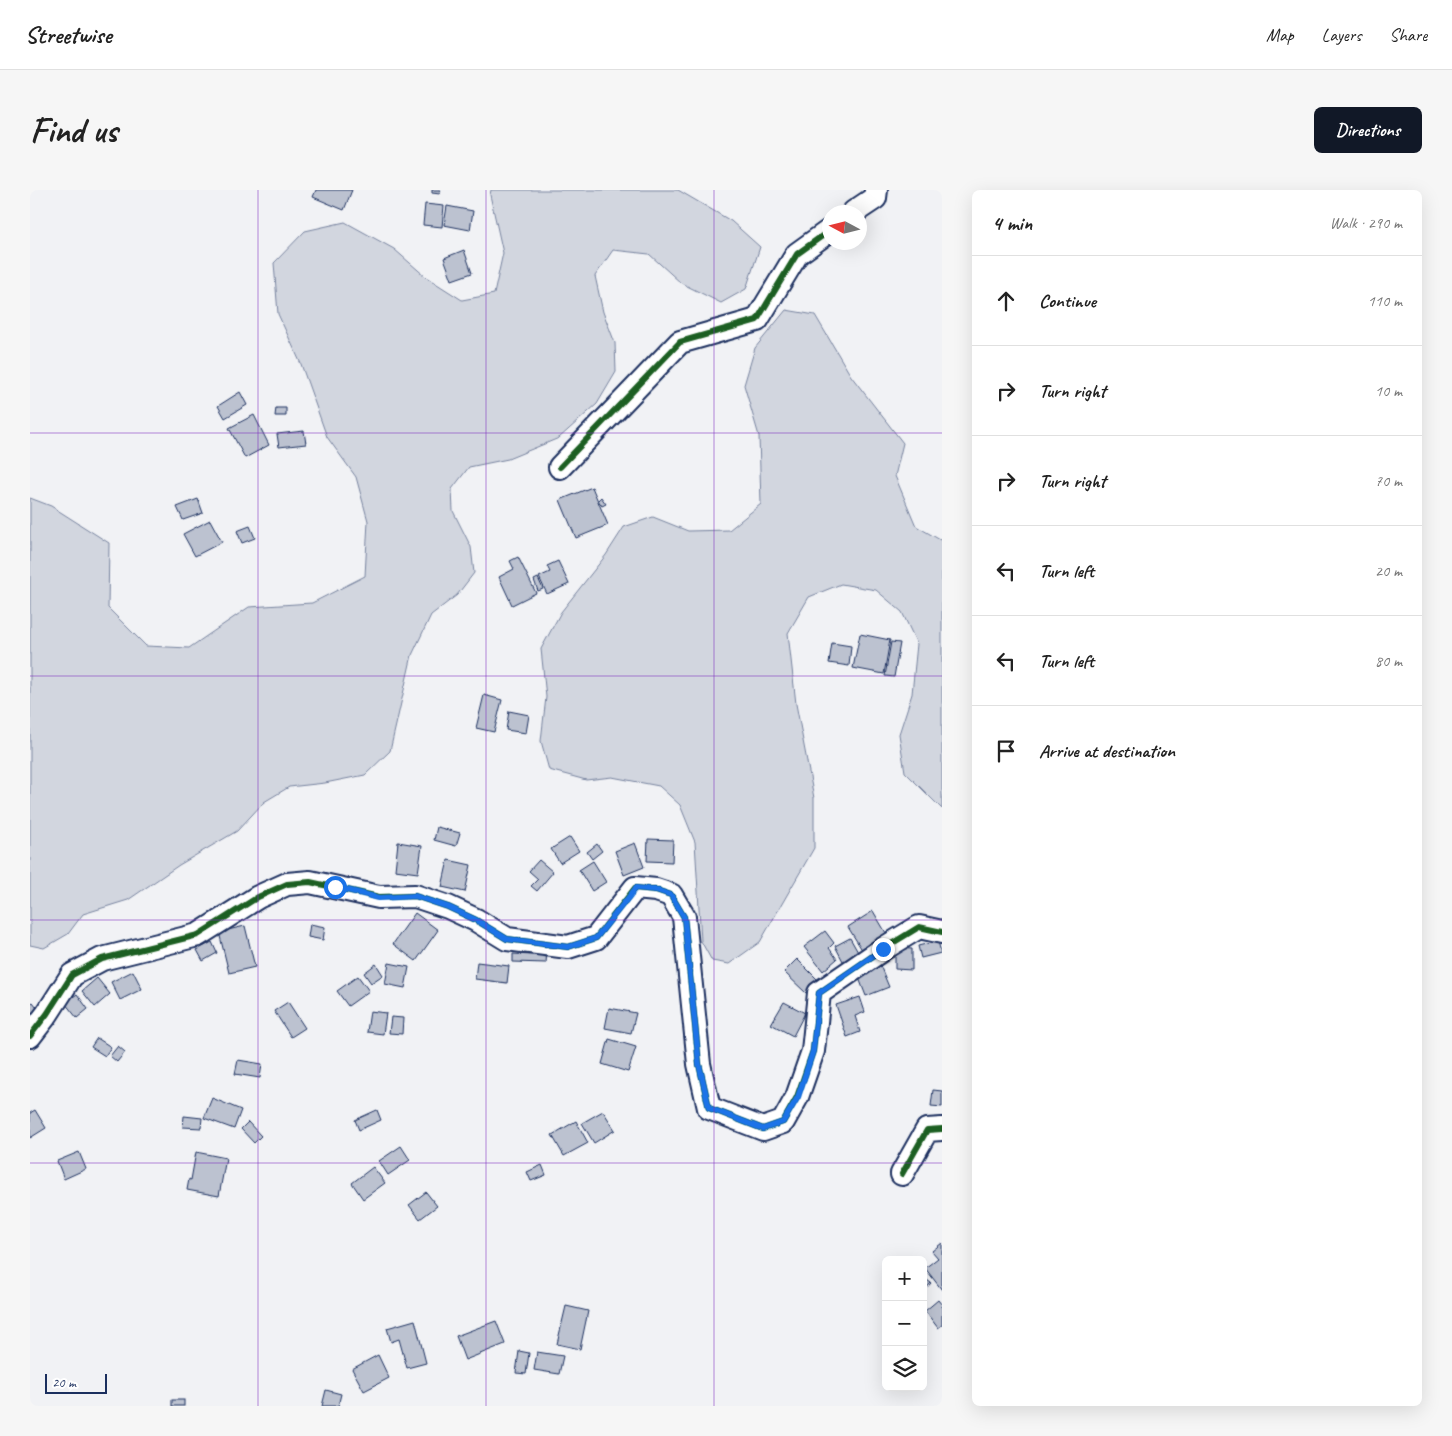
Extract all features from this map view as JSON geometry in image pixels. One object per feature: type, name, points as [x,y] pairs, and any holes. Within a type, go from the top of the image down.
[{"type":"street","points":[[864,205],[875,198],[876,190]]},
{"type":"street","points":[[560,467],[680,342],[757,320],[797,254],[822,236]]},
{"type":"street","points":[[30,1036],[47,1014],[72,975],[102,959],[198,935],[258,896],[287,884],[310,882],[379,898],[415,896],[448,907],[476,920],[507,939],[568,947],[596,938],[636,888],[671,895],[684,917],[699,1064],[709,1108],[763,1129],[783,1122],[798,1097],[813,1051],[819,993],[883,949],[920,927],[942,932]]},
{"type":"street","points":[[902,1174],[927,1130],[942,1129]]},
{"type":"shaded area","points":[[491,190],[678,190],[731,221],[760,247],[746,289],[721,303],[681,283],[649,254],[613,250],[595,276],[603,312],[615,343],[616,372],[597,404],[559,438],[508,459],[469,467],[452,489],[453,511],[471,547],[474,573],[457,595],[431,615],[412,655],[390,751],[365,775],[325,783],[289,787],[264,802],[237,831],[179,865],[128,900],[83,914],[68,934],[44,948],[30,945],[30,498],[51,506],[109,543],[108,608],[146,646],[189,648],[249,607],[312,603],[365,576],[368,521],[356,477],[327,437],[301,364],[278,314],[274,263],[305,231],[345,222],[394,249],[426,277],[462,300],[494,294],[503,253],[490,195]]},
{"type":"shaded area","points":[[786,310],[815,315],[851,376],[903,443],[895,476],[916,526],[942,541],[942,809],[905,772],[899,734],[912,694],[917,644],[902,612],[876,590],[841,584],[809,597],[788,633],[796,704],[814,798],[814,848],[760,942],[729,964],[712,961],[701,941],[695,842],[680,805],[659,786],[612,777],[586,780],[549,770],[541,741],[546,697],[541,649],[561,612],[606,555],[624,527],[653,517],[688,531],[729,530],[761,504],[759,436],[744,385],[755,348]]},
{"type":"building","points":[[316,190],[352,190],[344,210],[313,197]]},
{"type":"building","points":[[432,190],[441,190],[440,194],[432,193]]},
{"type":"building","points":[[425,204],[444,206],[442,227],[423,225]]},
{"type":"building","points":[[447,206],[473,211],[470,230],[444,225]]},
{"type":"building","points":[[464,250],[472,273],[452,280],[444,258]]},
{"type":"building","points":[[240,392],[247,405],[225,418],[218,406]]},
{"type":"building","points":[[276,408],[286,408],[286,416],[275,416]]},
{"type":"building","points":[[254,415],[269,445],[245,458],[229,428]]},
{"type":"building","points":[[304,431],[306,444],[279,447],[277,434]]},
{"type":"building","points":[[592,487],[608,525],[576,538],[560,500]]},
{"type":"building","points":[[601,497],[606,504],[602,506],[598,500]]},
{"type":"building","points":[[198,499],[203,513],[183,520],[177,507]]},
{"type":"building","points":[[210,520],[222,542],[195,556],[183,534]]},
{"type":"building","points":[[250,526],[255,538],[242,543],[237,531]]},
{"type":"building","points":[[518,557],[536,593],[512,605],[499,577],[514,569],[510,561]]},
{"type":"building","points":[[558,561],[569,584],[547,594],[539,577],[550,572],[547,566]]},
{"type":"building","points":[[538,578],[543,589],[538,591],[534,580]]},
{"type":"building","points":[[860,634],[890,640],[884,674],[853,668]]},
{"type":"building","points":[[891,642],[900,643],[894,677],[885,676]]},
{"type":"building","points":[[832,643],[851,646],[849,666],[829,663]]},
{"type":"building","points":[[484,695],[502,700],[494,732],[476,728]]},
{"type":"building","points":[[509,711],[529,715],[526,733],[506,730]]},
{"type":"building","points":[[437,827],[460,833],[456,846],[434,840]]},
{"type":"building","points":[[570,837],[579,851],[560,863],[551,849]]},
{"type":"building","points":[[648,839],[673,840],[672,862],[647,861]]},
{"type":"building","points":[[398,842],[422,846],[418,873],[395,870]]},
{"type":"building","points":[[635,843],[644,867],[624,875],[615,851]]},
{"type":"building","points":[[597,844],[602,851],[592,859],[587,852]]},
{"type":"building","points":[[448,860],[471,865],[465,892],[442,887]]},
{"type":"building","points":[[539,860],[553,872],[537,891],[531,886],[538,879],[529,871]]},
{"type":"building","points":[[593,861],[606,882],[592,891],[579,870]]},
{"type":"building","points":[[873,911],[889,938],[864,953],[848,927]]},
{"type":"building","points":[[415,913],[438,930],[416,961],[393,944]]},
{"type":"building","points":[[310,924],[325,927],[323,940],[308,937]]},
{"type":"building","points":[[245,926],[255,967],[229,973],[219,932]]},
{"type":"building","points":[[825,931],[834,943],[829,948],[837,959],[823,971],[804,947]]},
{"type":"building","points":[[850,938],[859,954],[844,963],[835,946]]},
{"type":"building","points":[[938,941],[941,953],[921,958],[918,946]]},
{"type":"building","points":[[212,942],[217,953],[203,961],[197,950]]},
{"type":"building","points":[[895,948],[912,949],[912,970],[895,969]]},
{"type":"building","points":[[534,950],[547,950],[546,963],[513,962],[513,954],[533,955]]},
{"type":"building","points":[[797,959],[819,981],[807,994],[784,972]]},
{"type":"building","points":[[477,962],[509,966],[507,983],[475,979]]},
{"type":"building","points":[[389,963],[409,967],[405,988],[385,984]]},
{"type":"building","points":[[879,963],[889,987],[866,996],[857,973]]},
{"type":"building","points":[[376,964],[383,975],[371,983],[364,973]]},
{"type":"building","points":[[133,971],[142,989],[120,1000],[111,982]]},
{"type":"building","points":[[358,976],[369,991],[348,1006],[337,991]]},
{"type":"building","points":[[97,978],[110,994],[95,1007],[82,991]]},
{"type":"building","points":[[77,994],[88,1009],[77,1018],[65,1003]]},
{"type":"building","points":[[860,997],[865,1012],[855,1016],[860,1032],[847,1037],[836,1005]]},
{"type":"building","points":[[33,1002],[40,1011],[33,1017],[30,1013],[30,1004]]},
{"type":"building","points":[[288,1002],[305,1028],[291,1037],[274,1011]]},
{"type":"building","points":[[784,1002],[805,1013],[793,1036],[771,1024]]},
{"type":"building","points":[[609,1008],[636,1013],[631,1033],[605,1028]]},
{"type":"building","points":[[370,1011],[386,1013],[383,1034],[367,1032]]},
{"type":"building","points":[[391,1017],[403,1018],[402,1034],[389,1033]]},
{"type":"building","points":[[97,1038],[111,1047],[105,1056],[91,1047]]},
{"type":"building","points":[[609,1039],[636,1047],[628,1072],[602,1064]]},
{"type":"building","points":[[118,1046],[125,1052],[117,1062],[110,1056]]},
{"type":"building","points":[[238,1060],[262,1064],[260,1078],[235,1074]]},
{"type":"building","points":[[933,1090],[942,1091],[942,1107],[931,1106]]},
{"type":"building","points":[[212,1098],[241,1110],[234,1129],[204,1118]]},
{"type":"building","points":[[35,1110],[46,1128],[30,1138],[30,1113]]},
{"type":"building","points":[[377,1110],[381,1120],[359,1130],[355,1120]]},
{"type":"building","points":[[603,1111],[615,1130],[594,1143],[582,1123]]},
{"type":"building","points":[[184,1116],[202,1118],[201,1128],[183,1127]]},
{"type":"building","points":[[576,1121],[588,1143],[564,1156],[552,1135]]},
{"type":"building","points":[[248,1122],[261,1136],[254,1143],[241,1129]]},
{"type":"building","points":[[401,1146],[410,1160],[388,1175],[379,1161]]},
{"type":"building","points":[[79,1152],[86,1169],[64,1179],[57,1161]]},
{"type":"building","points":[[196,1152],[226,1158],[219,1196],[187,1190],[189,1179],[191,1180]]},
{"type":"building","points":[[542,1165],[546,1175],[531,1181],[527,1172]]},
{"type":"building","points":[[373,1167],[385,1183],[363,1199],[352,1183]]},
{"type":"building","points":[[426,1192],[437,1206],[420,1219],[409,1205]]},
{"type":"building","points":[[942,1243],[942,1290],[927,1271],[927,1266],[938,1258],[932,1251]]},
{"type":"building","points":[[938,1300],[942,1305],[942,1325],[938,1328],[927,1314],[927,1309]]},
{"type":"building","points":[[566,1306],[588,1311],[580,1349],[557,1344]]},
{"type":"building","points":[[415,1320],[426,1363],[407,1368],[399,1339],[391,1342],[387,1328]]},
{"type":"building","points":[[496,1321],[505,1344],[465,1360],[456,1336]]},
{"type":"building","points":[[519,1351],[529,1353],[526,1374],[516,1373]]},
{"type":"building","points":[[537,1352],[563,1356],[559,1374],[534,1370]]},
{"type":"building","points":[[378,1355],[389,1378],[364,1391],[352,1369]]},
{"type":"building","points":[[326,1390],[341,1394],[338,1406],[322,1406]]},
{"type":"building","points":[[172,1400],[184,1400],[184,1406],[172,1406]]},
{"type":"cycle path","points":[[560,467],[680,342],[757,320],[797,254],[822,236]]},
{"type":"cycle path","points":[[30,1036],[47,1014],[72,975],[102,959],[198,935],[258,897],[287,884],[310,882],[379,897],[415,896],[448,907],[476,920],[507,939],[568,947],[596,938],[635,888],[656,890],[671,895],[684,917],[699,1064],[709,1108],[763,1129],[783,1122],[797,1097],[813,1051],[819,993],[919,927],[942,932]]},
{"type":"cycle path","points":[[902,1174],[927,1130],[942,1129]]},
{"type":"route","points":[[335,887],[379,898],[415,896],[448,907],[476,920],[507,939],[568,947],[596,938],[636,888],[656,890],[671,895],[684,917],[699,1064],[709,1108],[763,1129],[783,1122],[798,1097],[813,1051],[819,993],[883,949]]}]
